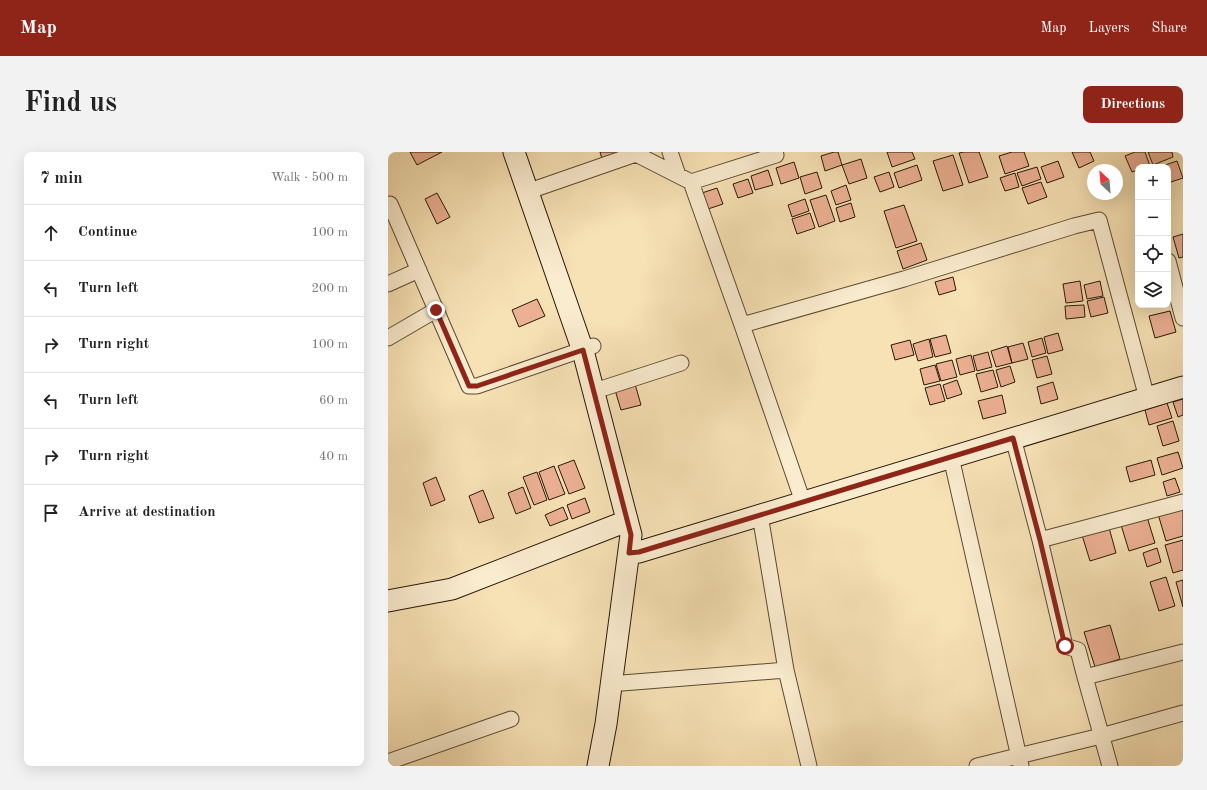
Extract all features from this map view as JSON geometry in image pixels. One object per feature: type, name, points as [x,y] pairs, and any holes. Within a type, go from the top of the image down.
[{"type":"street","points":[[514,152],[604,388],[641,536],[634,553],[598,766]]},
{"type":"street","points":[[526,152],[588,348],[634,553],[622,683],[617,726],[610,766]]},
{"type":"street","points":[[670,152],[678,175]]},
{"type":"street","points":[[691,182],[779,153]]},
{"type":"street","points":[[538,188],[636,154],[691,182],[803,502]]},
{"type":"street","points":[[388,205],[390,204],[469,386],[477,386],[588,348]]},
{"type":"street","points":[[742,325],[904,279],[1074,226],[1099,220],[1147,398]]},
{"type":"street","points":[[388,284],[419,270]]},
{"type":"street","points":[[1171,272],[1183,318]]},
{"type":"street","points":[[388,338],[436,310]]},
{"type":"street","points":[[604,388],[681,363]]},
{"type":"street","points":[[634,553],[1183,387]]},
{"type":"street","points":[[1013,438],[1040,540],[1065,646],[1078,650],[1110,766]]},
{"type":"street","points":[[951,457],[1019,761]]},
{"type":"street","points":[[1040,540],[1183,502]]},
{"type":"street","points":[[760,515],[786,670],[809,766]]},
{"type":"street","points":[[388,601],[452,588],[627,521]]},
{"type":"street","points":[[1085,677],[1183,652]]},
{"type":"street","points":[[622,683],[786,670]]},
{"type":"street","points":[[977,766],[1019,761],[1183,713]]},
{"type":"street","points":[[388,762],[511,719]]},
{"type":"building","points":[[410,152],[442,152],[417,165]]},
{"type":"building","points":[[600,152],[623,152],[602,159]]},
{"type":"building","points":[[838,152],[842,165],[825,171],[821,156]]},
{"type":"building","points":[[887,152],[912,152],[915,159],[892,167]]},
{"type":"building","points":[[979,152],[988,177],[969,183],[959,153]]},
{"type":"building","points":[[1012,152],[1024,152],[1029,166],[1005,174],[999,156]]},
{"type":"building","points":[[1072,152],[1090,152],[1094,161],[1079,168]]},
{"type":"building","points":[[1135,152],[1145,152],[1149,164],[1135,164],[1135,171],[1132,172],[1125,156]]},
{"type":"building","points":[[1148,152],[1172,152],[1173,157],[1153,164]]},
{"type":"building","points":[[953,155],[963,185],[943,191],[933,161]]},
{"type":"building","points":[[861,159],[867,178],[849,184],[842,165]]},
{"type":"building","points":[[1058,161],[1064,177],[1047,183],[1041,167]]},
{"type":"building","points":[[1177,161],[1183,178],[1171,182],[1171,164],[1168,164]]},
{"type":"building","points":[[794,162],[799,178],[781,184],[776,168]]},
{"type":"building","points":[[917,165],[922,180],[899,188],[894,173]]},
{"type":"building","points":[[1037,167],[1041,179],[1022,186],[1017,173]]},
{"type":"building","points":[[768,170],[773,185],[755,190],[751,176]]},
{"type":"building","points":[[817,172],[822,188],[805,194],[800,177]]},
{"type":"building","points":[[889,172],[894,187],[880,192],[874,177]]},
{"type":"building","points":[[1015,173],[1019,187],[1005,191],[1000,178]]},
{"type":"building","points":[[748,179],[753,193],[738,198],[733,184]]},
{"type":"building","points":[[1041,182],[1047,197],[1028,204],[1022,188]]},
{"type":"building","points":[[846,185],[851,200],[836,205],[831,191]]},
{"type":"building","points":[[717,188],[723,204],[705,210],[699,194]]},
{"type":"building","points":[[437,193],[450,217],[437,224],[425,199]]},
{"type":"building","points":[[826,195],[835,221],[819,227],[810,200]]},
{"type":"building","points":[[805,199],[809,211],[792,217],[788,205]]},
{"type":"building","points":[[851,203],[855,217],[840,222],[836,208]]},
{"type":"building","points":[[904,205],[917,241],[896,248],[884,211]]},
{"type":"building","points":[[810,213],[815,228],[797,234],[792,219]]},
{"type":"building","points":[[1183,234],[1183,257],[1179,258],[1173,237]]},
{"type":"building","points":[[921,243],[927,260],[903,269],[897,251]]},
{"type":"building","points":[[953,277],[956,290],[939,295],[935,282]]},
{"type":"building","points":[[1080,281],[1083,301],[1066,303],[1063,284]]},
{"type":"building","points":[[1100,281],[1103,296],[1087,299],[1084,285]]},
{"type":"building","points":[[1104,297],[1108,313],[1091,317],[1087,301]]},
{"type":"building","points":[[537,299],[545,316],[519,327],[512,310]]},
{"type":"building","points":[[1084,305],[1085,317],[1066,319],[1065,306]]},
{"type":"building","points":[[1170,311],[1176,332],[1155,338],[1149,316]]},
{"type":"building","points":[[1058,333],[1063,350],[1048,354],[1044,337]]},
{"type":"building","points":[[946,335],[951,353],[935,357],[930,339]]},
{"type":"building","points":[[1042,338],[1046,353],[1032,357],[1028,342]]},
{"type":"building","points":[[929,339],[933,357],[918,361],[913,344]]},
{"type":"building","points":[[910,340],[914,355],[895,360],[891,345]]},
{"type":"building","points":[[1023,343],[1028,359],[1012,363],[1008,347]]},
{"type":"building","points":[[1007,346],[1012,363],[996,367],[991,351]]},
{"type":"building","points":[[988,352],[992,367],[977,371],[973,356]]},
{"type":"building","points":[[971,355],[975,371],[960,375],[956,359]]},
{"type":"building","points":[[1047,356],[1052,374],[1037,378],[1032,360]]},
{"type":"building","points":[[952,360],[957,377],[941,381],[936,364]]},
{"type":"building","points":[[935,365],[940,381],[924,385],[920,369]]},
{"type":"building","points":[[1010,366],[1015,382],[1001,387],[996,370]]},
{"type":"building","points":[[993,370],[998,387],[981,392],[976,374]]},
{"type":"building","points":[[957,380],[962,394],[947,399],[943,385]]},
{"type":"building","points":[[1053,382],[1058,399],[1041,404],[1037,387]]},
{"type":"building","points":[[635,384],[641,405],[621,410],[615,390]]},
{"type":"building","points":[[940,384],[945,401],[930,405],[925,388]]},
{"type":"building","points":[[1002,395],[1006,413],[983,419],[978,401]]},
{"type":"building","points":[[1183,399],[1183,415],[1178,417],[1173,402]]},
{"type":"building","points":[[1167,403],[1172,418],[1149,425],[1145,410]]},
{"type":"building","points":[[1173,421],[1179,441],[1163,446],[1157,426]]},
{"type":"building","points":[[1178,452],[1183,468],[1162,475],[1157,458]]},
{"type":"building","points":[[574,460],[585,488],[569,494],[558,466]]},
{"type":"building","points":[[1151,460],[1155,475],[1130,482],[1126,467]]},
{"type":"building","points":[[554,466],[565,494],[549,500],[539,472]]},
{"type":"building","points":[[537,472],[547,500],[534,505],[523,477]]},
{"type":"building","points":[[436,477],[445,500],[431,506],[423,483]]},
{"type":"building","points":[[1175,478],[1180,492],[1167,496],[1163,482]]},
{"type":"building","points":[[523,487],[531,508],[516,514],[508,493]]},
{"type":"building","points":[[483,490],[494,518],[479,523],[469,496]]},
{"type":"building","points":[[585,498],[590,512],[572,519],[567,505]]},
{"type":"building","points":[[563,507],[568,519],[550,526],[545,515]]},
{"type":"building","points":[[1183,507],[1183,536],[1166,541],[1158,514]]},
{"type":"building","points":[[1147,517],[1155,543],[1129,551],[1121,525]]},
{"type":"building","points":[[1108,524],[1116,553],[1090,561],[1081,532]]},
{"type":"building","points":[[1183,540],[1183,570],[1173,573],[1165,545]]},
{"type":"building","points":[[1157,548],[1161,562],[1147,567],[1143,553]]},
{"type":"building","points":[[1166,577],[1175,606],[1159,611],[1150,582]]},
{"type":"building","points":[[1183,580],[1183,607],[1176,582]]},
{"type":"building","points":[[1110,625],[1120,659],[1095,667],[1084,632]]},
{"type":"route","points":[[436,310],[469,386],[477,386],[583,350],[631,535],[629,553],[639,552],[1013,438],[1040,540],[1065,646]]}]
